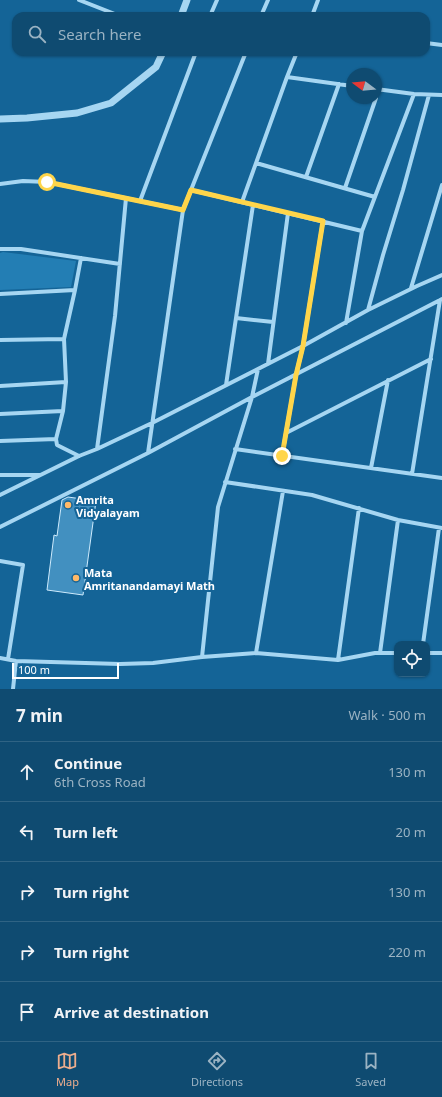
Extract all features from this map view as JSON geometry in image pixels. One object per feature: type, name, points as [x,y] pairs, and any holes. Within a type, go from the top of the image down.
[{"type":"street","points":[[79,0],[110,12]]},
{"type":"street","points":[[92,5],[94,0]]},
{"type":"street","points":[[182,12],[187,0]]},
{"type":"street","points":[[212,12],[217,0]]},
{"type":"street","points":[[263,12],[268,0]]},
{"type":"street","points":[[314,12],[318,0]]},
{"type":"street","points":[[430,44],[442,45]]},
{"type":"street","points":[[0,119],[77,113],[110,103],[156,67],[161,56]]},
{"type":"street","points":[[140,201],[194,56]]},
{"type":"street","points":[[148,453],[183,210],[244,56]]},
{"type":"street","points":[[242,202],[295,56]]},
{"type":"street","points":[[287,77],[346,85]]},
{"type":"street","points":[[306,177],[339,84]]},
{"type":"street","points":[[382,90],[442,96]]},
{"type":"street","points":[[346,323],[362,231],[414,94]]},
{"type":"street","points":[[368,310],[429,95]]},
{"type":"street","points":[[345,188],[374,104]]},
{"type":"street","points":[[256,163],[375,197]]},
{"type":"street","points":[[0,184],[23,181],[47,182],[183,210]]},
{"type":"street","points":[[411,288],[442,185]]},
{"type":"street","points":[[191,190],[362,231]]},
{"type":"street","points":[[97,449],[115,316],[126,198]]},
{"type":"street","points":[[226,385],[253,205]]},
{"type":"street","points":[[268,364],[288,213]]},
{"type":"street","points":[[282,456],[296,375],[303,346],[323,221]]},
{"type":"street","points":[[0,249],[21,249],[120,264]]},
{"type":"street","points":[[79,456],[57,444],[56,439],[63,411],[66,382],[64,340],[81,258]]},
{"type":"street","points":[[0,495],[79,456],[152,423],[303,346],[411,288],[442,275]]},
{"type":"street","points":[[0,294],[75,290]]},
{"type":"street","points":[[412,474],[441,300]]},
{"type":"street","points":[[0,527],[148,453],[441,300]]},
{"type":"street","points":[[236,318],[273,322]]},
{"type":"street","points":[[0,340],[64,340]]},
{"type":"street","points":[[286,433],[431,359]]},
{"type":"street","points":[[202,657],[218,508],[252,398],[258,369]]},
{"type":"street","points":[[371,468],[388,380]]},
{"type":"street","points":[[0,386],[66,382]]},
{"type":"street","points":[[0,414],[63,411]]},
{"type":"street","points":[[0,442],[56,439]]},
{"type":"street","points":[[235,449],[442,478]]},
{"type":"street","points":[[0,475],[42,474]]},
{"type":"street","points":[[225,482],[312,495],[398,520],[441,528],[423,641]]},
{"type":"street","points":[[256,653],[283,491]]},
{"type":"street","points":[[338,660],[359,508]]},
{"type":"street","points":[[380,653],[398,520]]},
{"type":"street","points":[[0,561],[24,565],[8,659]]},
{"type":"street","points":[[0,658],[16,661],[153,663],[202,657],[256,653],[338,660],[375,653],[394,653]]},
{"type":"street","points":[[430,653],[442,653]]},
{"type":"street","points":[[13,689],[16,661]]},
{"type":"shaded area","points":[[3,252],[76,261],[71,287],[0,290],[0,253]]},
{"type":"building","points":[[68,497],[96,501],[83,595],[47,590],[54,535],[57,536],[62,500]]},
{"type":"place","name":"Amrita Vidyalayam","points":[[68,505]]},
{"type":"place","name":"Mata Amritanandamayi Math","points":[[76,578]]},
{"type":"route","points":[[47,182],[183,210],[191,190],[323,221],[303,346],[296,375],[282,456]]}]
